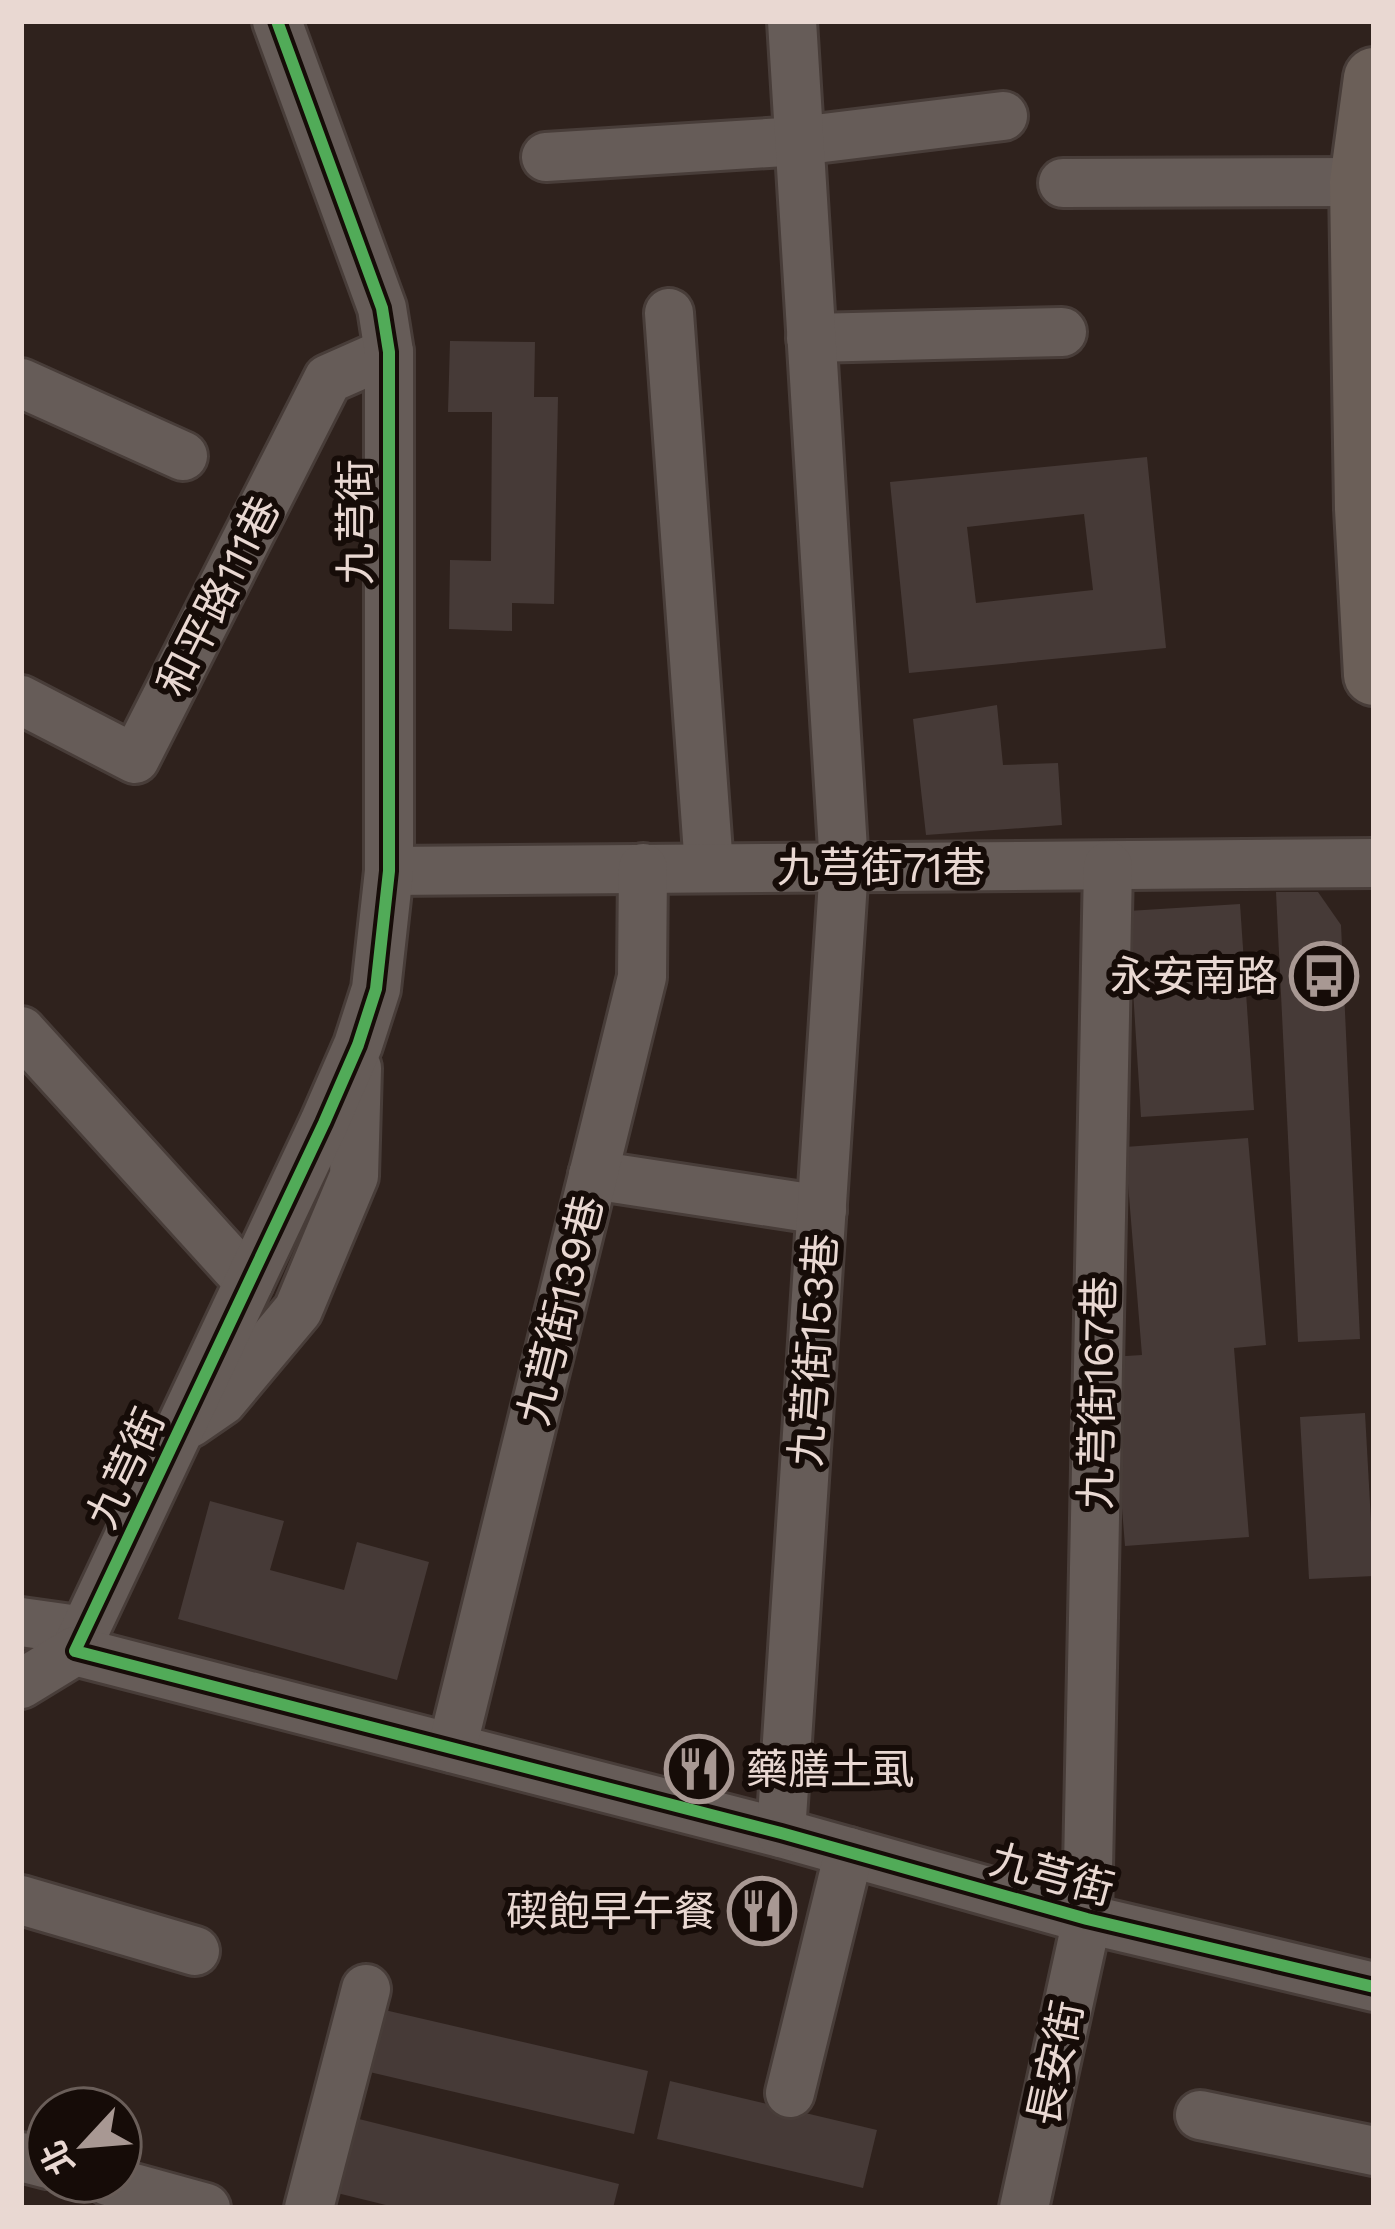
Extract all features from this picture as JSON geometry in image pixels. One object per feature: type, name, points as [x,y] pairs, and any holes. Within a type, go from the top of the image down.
[{"type":"main road","points":[[1374,78],[1360,182],[1365,509],[1374,675]]},
{"type":"street","name":"九芎街","points":[[277,21],[382,308],[389,352],[389,871],[376,989],[358,1046],[80,1641],[452,1748],[1087,1919],[1374,1988]]},
{"type":"street","name":"九芎街153巷","points":[[781,1833],[844,866],[792,21]]},
{"type":"street","points":[[546,158],[799,141],[1003,116]]},
{"type":"street","points":[[1063,183],[1360,182]]},
{"type":"street","points":[[669,313],[709,867]]},
{"type":"street","points":[[811,338],[1062,332]]},
{"type":"street","name":"和平路111巷","points":[[21,700],[135,759],[328,379],[389,352]]},
{"type":"street","points":[[21,383],[183,456]]},
{"type":"street","name":"九芎街71巷","points":[[389,871],[1374,863]]},
{"type":"street","name":"九芎街167巷","points":[[1087,1919],[1108,866]]},
{"type":"street","name":"九芎街139巷","points":[[452,1748],[642,977],[643,868]]},
{"type":"street","points":[[21,1031],[249,1282]]},
{"type":"street","name":"九芎街","points":[[180,1429],[222,1401],[298,1310],[355,1176],[358,1046]]},
{"type":"street","points":[[593,1175],[822,1210]]},
{"type":"street","points":[[21,1622],[80,1641]]},
{"type":"street","points":[[21,1684],[80,1641]]},
{"type":"street","points":[[790,2093],[849,1852]]},
{"type":"street","points":[[21,1900],[195,1951]]},
{"type":"street","name":"長安街","points":[[1024,2208],[1087,1919]]},
{"type":"street","points":[[308,2208],[366,1989]]},
{"type":"street","points":[[1201,2114],[1374,2151]]},
{"type":"street","points":[[144,2191],[206,2208]]},
{"type":"building","points":[[450,341],[535,342],[534,397],[558,397],[554,604],[512,603],[512,631],[449,629],[450,560],[491,561],[492,412],[448,412]]},
{"type":"building","points":[[1147,457],[1166,648],[909,673],[890,482]],"holes":[[[1084,514],[1093,590],[976,603],[967,527]]]},
{"type":"building","points":[[997,705],[1003,765],[1058,763],[1062,825],[926,835],[913,719]]},
{"type":"building","points":[[1276,892],[1318,892],[1341,925],[1360,1339],[1298,1342]]},
{"type":"building","points":[[1240,904],[1254,1110],[1141,1117],[1128,911]]},
{"type":"building","points":[[1248,1138],[1266,1345],[1234,1348],[1249,1537],[1125,1546],[1110,1357],[1142,1355],[1125,1147]]},
{"type":"building","points":[[1365,1413],[1374,1576],[1309,1579],[1300,1417]]},
{"type":"building","points":[[210,1501],[284,1521],[270,1570],[344,1590],[357,1542],[429,1562],[397,1680],[178,1619]]},
{"type":"building","points":[[376,2008],[648,2071],[634,2134],[361,2070]]},
{"type":"building","points":[[670,2081],[877,2130],[863,2188],[657,2139]]},
{"type":"building","points":[[355,2118],[619,2184],[613,2208],[398,2208],[337,2193]]},
{"type":"cycle path","points":[[277,21],[382,308],[389,352],[389,871],[376,989],[324,1123],[75,1651],[781,1833],[1087,1919],[1374,1987]]},
{"type":"place","name":"永安南路","points":[[1324,976]]},
{"type":"place","name":"藥膳土虱","points":[[699,1769]]},
{"type":"place","name":"碶飽早午餐","points":[[762,1911]]}]
